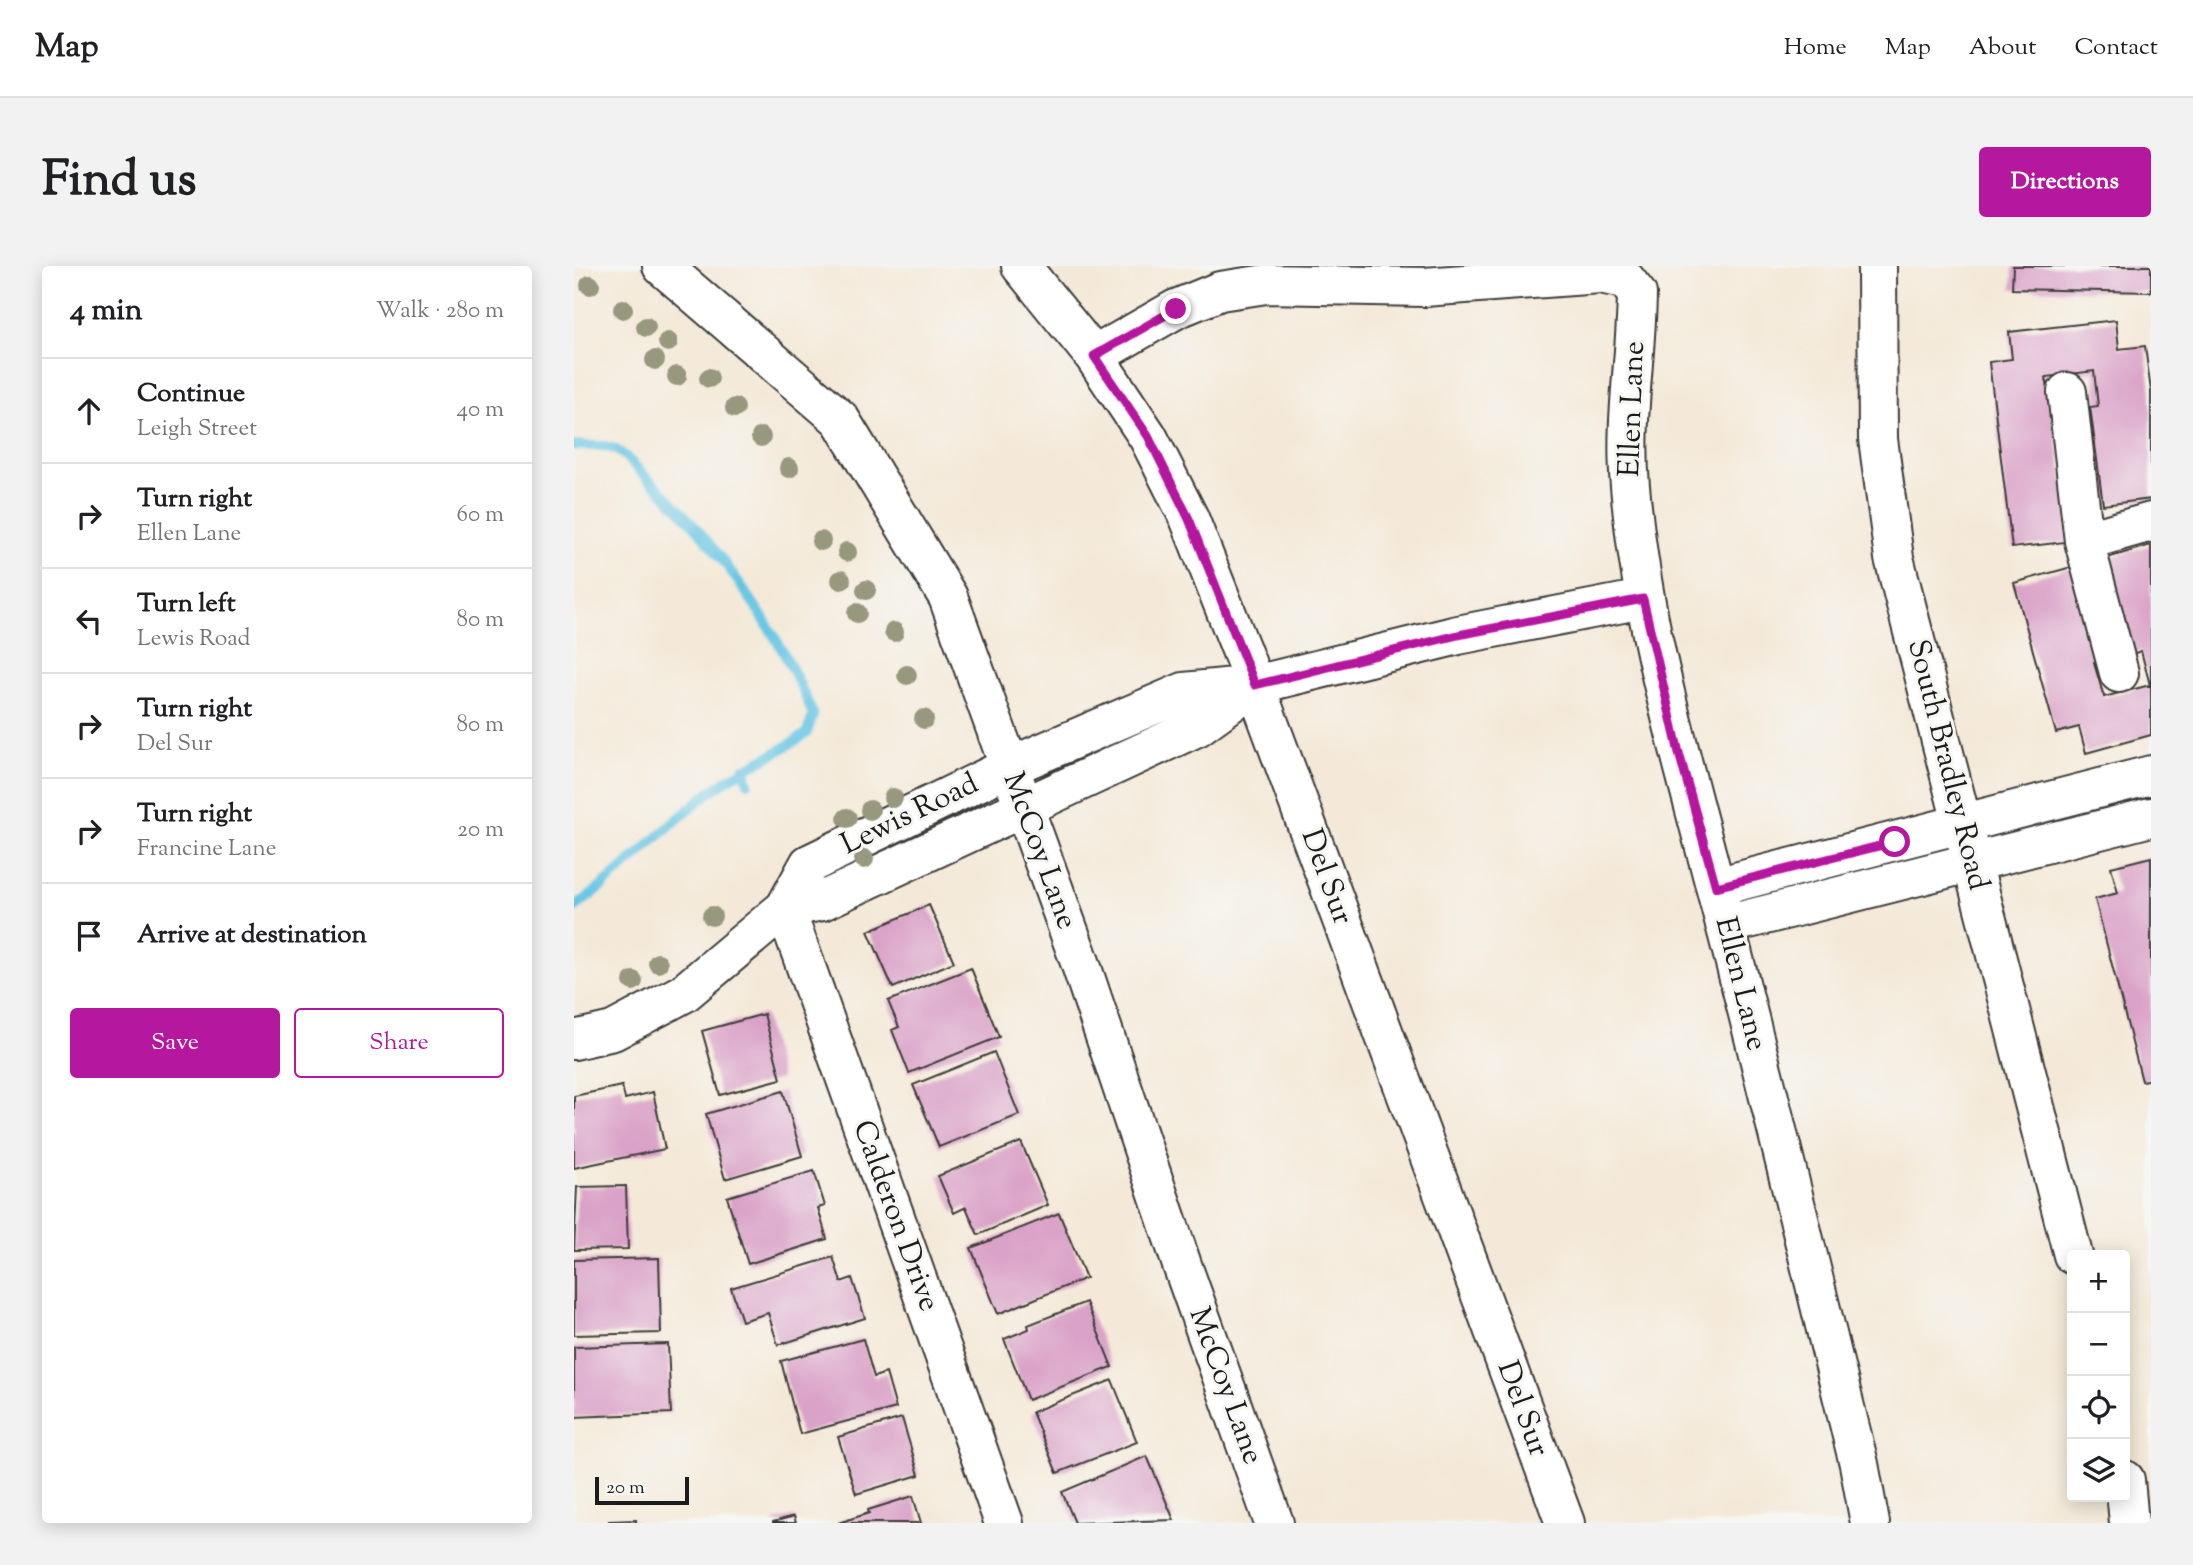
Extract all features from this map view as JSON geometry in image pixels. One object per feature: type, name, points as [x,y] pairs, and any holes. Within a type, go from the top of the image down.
[{"type":"street","name":"McCoy Lane","points":[[662,266],[840,419],[947,597],[1274,1523]]},
{"type":"street","name":"Del Sur","points":[[1021,266],[1094,356],[1148,436],[1189,519],[1255,685],[1565,1523]]},
{"type":"street","name":"South Bradley Road","points":[[1877,266],[1878,439],[1895,558],[2072,1250]]},
{"type":"street","name":"Ellen Lane","points":[[1094,356],[1176,309],[1220,292],[1266,284],[1424,287],[1600,274],[1625,279],[1637,294],[1636,352],[1628,415],[1630,484],[1643,599],[1679,753],[1716,887],[1859,1464],[1870,1523]]},
{"type":"street","points":[[2067,392],[2084,541],[2119,673]]},
{"type":"street","points":[[2084,541],[2151,522]]},
{"type":"street","name":"Lewis Road","points":[[574,1040],[612,1031],[684,993],[785,908],[809,864],[1009,767],[1184,692],[1255,685],[1458,635],[1643,599]]},
{"type":"street","name":"Lewis Road","points":[[785,908],[822,901],[1197,727],[1255,685]]},
{"type":"street","points":[[1716,887],[2151,775]]},
{"type":"street","points":[[1725,925],[2151,817]]},
{"type":"street","name":"Calderon Drive","points":[[785,908],[1004,1523]]},
{"type":"street","points":[[2127,1502],[2129,1523]]},
{"type":"building","points":[[2013,266],[2151,266],[2151,292],[2012,289]]},
{"type":"building","points":[[2116,320],[2119,349],[2145,346],[2151,391],[2151,499],[2103,505],[2090,407],[2098,406],[2094,371],[2046,377],[2074,541],[2012,548],[1989,362],[2012,359],[2009,332]]},
{"type":"building","points":[[2151,545],[2151,735],[2086,753],[2079,727],[2056,733],[2014,583],[2075,566],[2101,662],[2094,663],[2104,697],[2150,685],[2141,651],[2132,654],[2107,558]]},
{"type":"building","points":[[2151,857],[2151,1079],[2142,1081],[2095,899],[2118,893],[2111,867]]},
{"type":"building","points":[[929,905],[954,962],[893,988],[868,931]]},
{"type":"building","points":[[971,968],[999,1037],[909,1073],[892,1030],[899,1027],[888,1001]]},
{"type":"building","points":[[764,1014],[781,1079],[720,1095],[702,1031]]},
{"type":"building","points":[[994,1052],[1019,1115],[939,1147],[913,1085]]},
{"type":"building","points":[[622,1086],[625,1099],[653,1092],[665,1149],[574,1168],[574,1096]]},
{"type":"building","points":[[783,1091],[802,1156],[725,1179],[706,1114]]},
{"type":"building","points":[[1021,1142],[1048,1205],[978,1235],[966,1207],[954,1213],[938,1176]]},
{"type":"building","points":[[814,1171],[825,1206],[818,1208],[827,1239],[748,1264],[727,1197]]},
{"type":"building","points":[[626,1186],[628,1249],[574,1250],[577,1187]]},
{"type":"building","points":[[1059,1213],[1086,1278],[998,1314],[971,1248]]},
{"type":"building","points":[[833,1257],[841,1282],[852,1278],[865,1318],[778,1345],[768,1313],[742,1321],[731,1288]]},
{"type":"building","points":[[659,1258],[661,1333],[574,1335],[574,1260]]},
{"type":"building","points":[[1086,1302],[1112,1367],[1028,1400],[1004,1339],[1029,1329],[1028,1325]]},
{"type":"building","points":[[863,1339],[874,1377],[886,1373],[896,1408],[800,1434],[781,1361]]},
{"type":"building","points":[[668,1344],[671,1413],[574,1417],[574,1347]]},
{"type":"building","points":[[1112,1380],[1137,1442],[1057,1473],[1032,1412]]},
{"type":"building","points":[[902,1418],[919,1475],[856,1494],[838,1437]]},
{"type":"building","points":[[1147,1456],[1174,1520],[1075,1523],[1062,1492]]},
{"type":"building","points":[[913,1496],[921,1523],[838,1523],[869,1513],[868,1510]]},
{"type":"building","points":[[794,1516],[796,1523],[773,1523],[773,1522]]},
{"type":"building","points":[[636,1520],[636,1523],[609,1523],[609,1521]]},
{"type":"waterway","points":[[574,445],[606,446],[620,452],[694,526],[719,555],[763,618],[782,650],[813,715],[807,733],[710,792],[574,908]]},
{"type":"waterway","points":[[744,768],[748,783]]},
{"type":"route","points":[[1176,309],[1094,356],[1148,436],[1189,519],[1255,685],[1458,635],[1643,599],[1679,753],[1716,887],[1895,842]]}]
